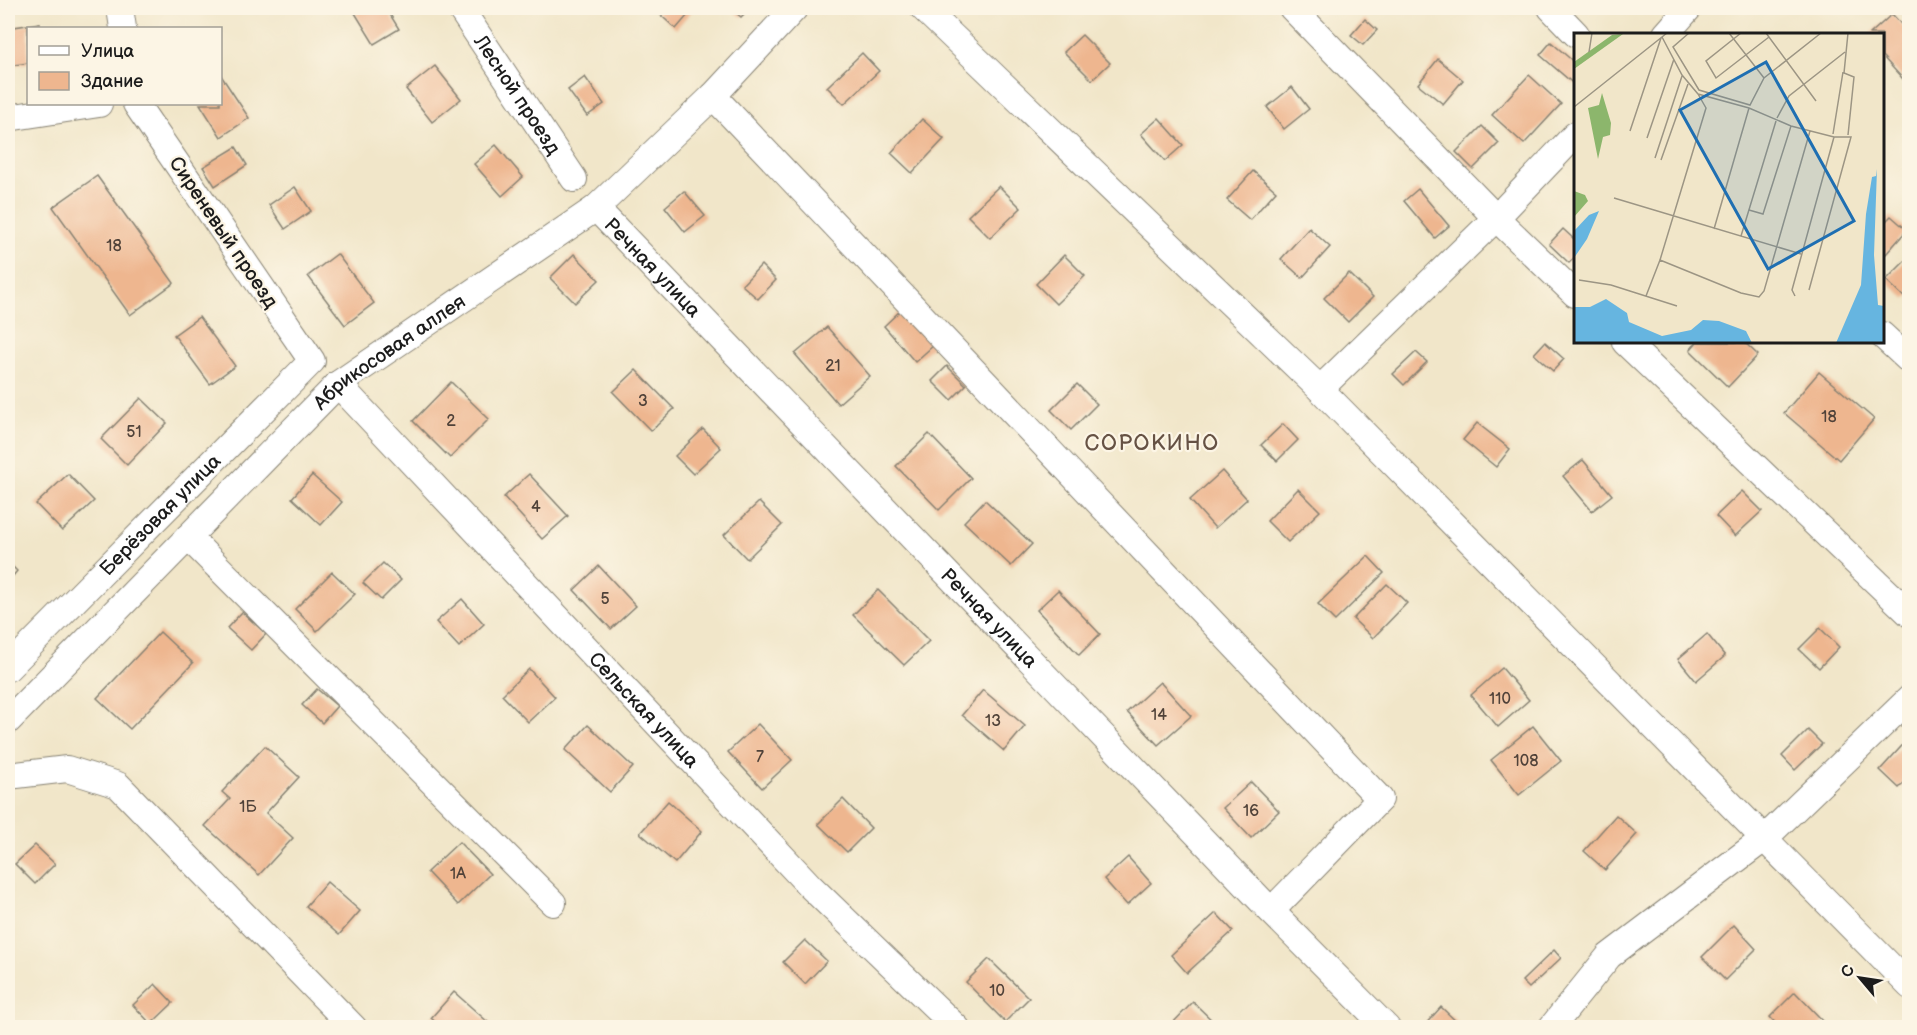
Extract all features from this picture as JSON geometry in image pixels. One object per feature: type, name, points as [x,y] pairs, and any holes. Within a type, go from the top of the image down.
[{"type":"street","points":[[120,8],[123,27]]},
{"type":"street","name":"Лесной проезд","points":[[460,8],[574,179]]},
{"type":"street","name":"Абрикосовая аллея","points":[[8,721],[338,384],[596,208],[713,96],[795,8]]},
{"type":"street","points":[[923,8],[1320,389],[1910,986]]},
{"type":"street","points":[[1292,8],[1496,218],[1574,293]]},
{"type":"street","points":[[1551,8],[1575,33]]},
{"type":"street","points":[[1667,33],[1689,8]]},
{"type":"street","points":[[713,96],[1380,799],[1271,910]]},
{"type":"street","points":[[8,118],[92,105]]},
{"type":"street","name":"Сиреневый проезд","points":[[137,105],[312,361]]},
{"type":"street","points":[[1320,389],[1496,218],[1574,136]]},
{"type":"street","name":"Речная улица","points":[[596,208],[1386,1028]]},
{"type":"street","points":[[1884,337],[1910,361]]},
{"type":"street","points":[[1627,344],[1910,614]]},
{"type":"street","name":"Берёзовая улица","points":[[12,656],[312,361]]},
{"type":"street","name":"Сельская улица","points":[[338,384],[810,886],[957,1028]]},
{"type":"street","points":[[188,537],[554,903]]},
{"type":"street","points":[[1551,1028],[1609,956],[1765,838],[1910,698]]},
{"type":"street","points":[[8,776],[67,769],[118,786],[354,1028]]},
{"type":"building","points":[[364,8],[386,8],[399,29],[374,44],[355,13]]},
{"type":"building","points":[[657,8],[694,8],[676,29],[655,10]]},
{"type":"building","points":[[730,8],[750,8],[741,17]]},
{"type":"building","points":[[1892,14],[1910,34],[1910,73],[1903,79],[1884,58],[1884,33],[1871,33]]},
{"type":"building","points":[[1365,19],[1377,30],[1363,45],[1351,35]]},
{"type":"building","points":[[40,23],[40,27],[27,27],[27,63],[8,66],[8,28]]},
{"type":"building","points":[[1082,35],[1110,63],[1092,80],[1064,52]]},
{"type":"building","points":[[1551,42],[1574,62],[1574,84],[1540,55]]},
{"type":"building","points":[[862,53],[879,71],[844,104],[827,87]]},
{"type":"building","points":[[1438,59],[1463,80],[1443,104],[1418,84]]},
{"type":"building","points":[[435,66],[461,99],[432,122],[406,89]]},
{"type":"building","points":[[1529,75],[1561,104],[1524,144],[1492,115]]},
{"type":"building","points":[[222,77],[249,118],[221,137],[201,105],[222,105]]},
{"type":"building","points":[[585,77],[604,104],[587,116],[568,90]]},
{"type":"building","points":[[1292,87],[1309,109],[1284,129],[1267,107]]},
{"type":"building","points":[[1159,118],[1183,145],[1165,161],[1141,134]]},
{"type":"building","points":[[922,119],[944,139],[912,173],[891,153]]},
{"type":"building","points":[[1482,126],[1499,143],[1473,169],[1456,152]]},
{"type":"building","points":[[496,145],[523,177],[502,196],[474,164]]},
{"type":"building","points":[[236,147],[247,165],[215,186],[203,167]]},
{"type":"building","points":[[1253,171],[1276,191],[1250,220],[1227,200]]},
{"type":"building","points":[[97,176],[174,283],[130,315],[53,207]]},
{"type":"building","points":[[999,186],[1021,208],[990,238],[968,216]]},
{"type":"building","points":[[295,187],[311,211],[285,229],[269,205]]},
{"type":"building","points":[[1418,189],[1449,226],[1435,238],[1404,201]]},
{"type":"building","points":[[684,191],[705,216],[685,232],[665,207]]},
{"type":"building","points":[[1891,216],[1907,230],[1886,254],[1884,252],[1884,223]]},
{"type":"building","points":[[1309,228],[1330,247],[1302,278],[1281,259]]},
{"type":"building","points":[[1563,229],[1574,239],[1574,258],[1569,263],[1549,244]]},
{"type":"building","points":[[337,254],[374,303],[345,325],[308,276]]},
{"type":"building","points":[[574,254],[599,280],[575,303],[550,278]]},
{"type":"building","points":[[1064,255],[1085,276],[1056,304],[1036,284]]},
{"type":"building","points":[[1910,256],[1910,295],[1906,299],[1886,280]]},
{"type":"building","points":[[761,265],[776,280],[758,299],[742,285]]},
{"type":"building","points":[[1349,273],[1373,297],[1348,322],[1324,298]]},
{"type":"building","points":[[902,309],[934,345],[915,362],[884,326]]},
{"type":"building","points":[[199,317],[235,366],[210,384],[174,335]]},
{"type":"building","points":[[827,327],[870,376],[838,404],[795,354]]},
{"type":"building","points":[[1545,342],[1564,359],[1553,371],[1534,354]]},
{"type":"building","points":[[1695,344],[1746,344],[1758,355],[1728,387],[1690,350]]},
{"type":"building","points":[[1416,352],[1427,362],[1404,385],[1393,374]]},
{"type":"building","points":[[947,366],[966,385],[951,400],[932,381]]},
{"type":"building","points":[[636,370],[674,409],[651,431],[613,392]]},
{"type":"building","points":[[1819,372],[1874,419],[1839,460],[1784,413]]},
{"type":"building","points":[[451,382],[489,419],[450,458],[413,421]]},
{"type":"building","points":[[1077,384],[1097,404],[1071,430],[1051,410]]},
{"type":"building","points":[[141,398],[167,423],[127,465],[101,439]]},
{"type":"building","points":[[1477,423],[1510,449],[1496,467],[1463,440]]},
{"type":"building","points":[[1283,424],[1298,440],[1277,461],[1261,445]]},
{"type":"building","points":[[703,429],[721,448],[693,474],[675,456]]},
{"type":"building","points":[[929,434],[971,478],[939,510],[896,466]]},
{"type":"building","points":[[1583,460],[1612,495],[1592,511],[1563,476]]},
{"type":"building","points":[[1222,471],[1247,499],[1215,528],[1190,500]]},
{"type":"building","points":[[68,474],[94,501],[62,531],[36,504]]},
{"type":"building","points":[[529,474],[568,516],[542,539],[504,497]]},
{"type":"building","points":[[312,475],[342,502],[321,525],[292,498]]},
{"type":"building","points":[[1298,489],[1320,511],[1288,542],[1267,521]]},
{"type":"building","points":[[1742,491],[1762,511],[1735,536],[1716,516]]},
{"type":"building","points":[[985,500],[1032,544],[1011,566],[964,522]]},
{"type":"building","points":[[759,502],[782,525],[747,559],[724,535]]},
{"type":"building","points":[[1368,556],[1384,573],[1335,621],[1318,604]]},
{"type":"building","points":[[8,562],[17,571],[8,582]]},
{"type":"building","points":[[383,563],[401,580],[381,600],[363,583]]},
{"type":"building","points":[[599,566],[636,606],[611,629],[574,590]]},
{"type":"building","points":[[332,572],[355,594],[317,631],[295,609]]},
{"type":"building","points":[[1387,584],[1407,603],[1373,638],[1353,619]]},
{"type":"building","points":[[878,590],[929,641],[904,665],[853,615]]},
{"type":"building","points":[[1058,590],[1100,634],[1079,655],[1037,610]]},
{"type":"building","points":[[462,599],[484,624],[459,647],[436,622]]},
{"type":"building","points":[[242,612],[266,634],[251,650],[227,628]]},
{"type":"building","points":[[1820,628],[1839,647],[1819,668],[1799,649]]},
{"type":"building","points":[[160,632],[193,663],[130,729],[97,698]]},
{"type":"building","points":[[1707,634],[1725,656],[1696,681],[1678,659]]},
{"type":"building","points":[[1502,668],[1529,700],[1498,727],[1471,695]]},
{"type":"building","points":[[529,669],[555,697],[528,722],[502,695]]},
{"type":"building","points":[[1160,682],[1191,716],[1158,745],[1127,712]]},
{"type":"building","points":[[317,689],[337,706],[322,723],[302,705]]},
{"type":"building","points":[[983,690],[1025,726],[1004,751],[962,715]]},
{"type":"building","points":[[758,724],[792,760],[762,788],[728,752]]},
{"type":"building","points":[[588,725],[633,767],[610,792],[565,750]]},
{"type":"building","points":[[1533,726],[1561,761],[1519,795],[1491,760]]},
{"type":"building","points":[[1808,730],[1822,744],[1795,770],[1782,756]]},
{"type":"building","points":[[1910,737],[1910,777],[1899,788],[1880,770]]},
{"type":"building","points":[[265,746],[299,777],[266,813],[293,838],[259,875],[205,826],[230,799],[222,792]]},
{"type":"building","points":[[1251,782],[1279,811],[1251,838],[1223,808]]},
{"type":"building","points":[[843,799],[871,828],[847,852],[818,824]]},
{"type":"building","points":[[668,801],[702,831],[675,863],[640,833]]},
{"type":"building","points":[[1616,815],[1637,834],[1605,870],[1584,851]]},
{"type":"building","points":[[459,842],[490,874],[458,905],[427,872]]},
{"type":"building","points":[[35,845],[55,864],[35,884],[15,864]]},
{"type":"building","points":[[1128,857],[1151,883],[1127,905],[1104,879]]},
{"type":"building","points":[[327,882],[360,911],[339,935],[306,906]]},
{"type":"building","points":[[1216,913],[1233,931],[1187,973],[1171,955]]},
{"type":"building","points":[[1734,925],[1756,949],[1725,980],[1702,957]]},
{"type":"building","points":[[805,940],[827,961],[805,984],[783,962]]},
{"type":"building","points":[[1554,950],[1561,958],[1529,988],[1522,981]]},
{"type":"building","points":[[989,959],[1029,998],[1005,1022],[966,982]]},
{"type":"building","points":[[155,984],[173,1003],[151,1024],[133,1005]]},
{"type":"building","points":[[454,992],[489,1023],[485,1028],[442,1028],[431,1018]]},
{"type":"building","points":[[1795,992],[1824,1022],[1818,1028],[1780,1028],[1770,1017]]},
{"type":"building","points":[[1193,1002],[1220,1028],[1168,1028]]},
{"type":"building","points":[[1441,1007],[1463,1028],[1422,1028]]},
{"type":"district","name":"СОРОКИНО","points":[[1152,442]]}]
